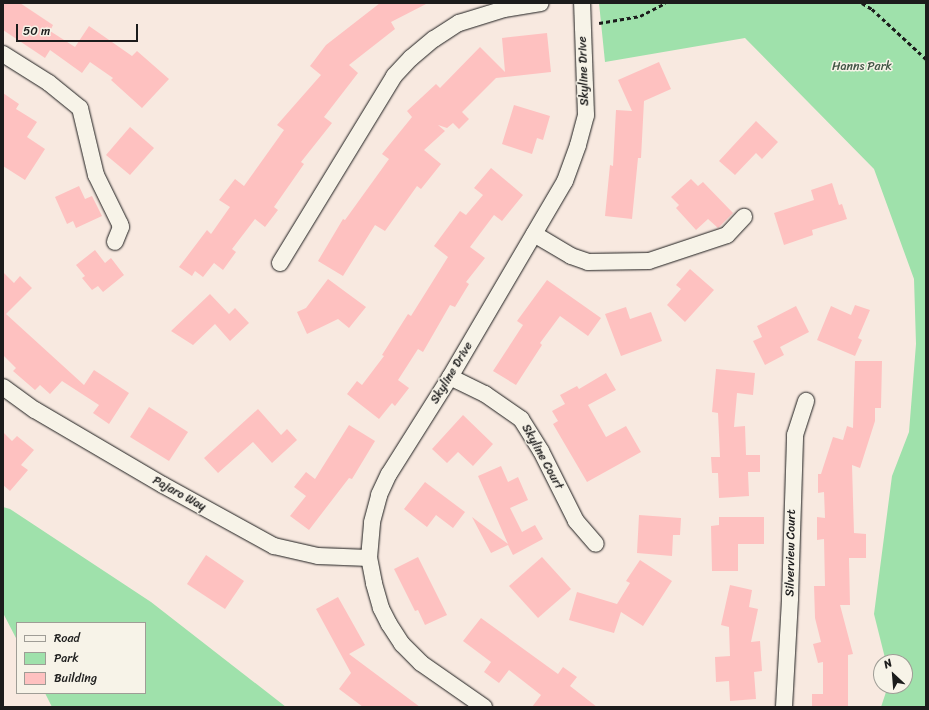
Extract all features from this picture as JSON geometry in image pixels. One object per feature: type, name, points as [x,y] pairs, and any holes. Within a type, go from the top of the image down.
[{"type":"street","points":[[280,263],[394,76],[411,58],[434,39],[459,23],[504,9],[540,3]]},
{"type":"street","name":"Skyline Drive","points":[[484,707],[422,663],[402,644],[389,624],[381,608],[374,583],[370,558],[372,522],[379,495],[389,474],[450,377],[565,181],[578,145],[586,115],[582,3]]},
{"type":"street","points":[[3,54],[49,83],[80,108],[96,175],[121,227],[115,242]]},
{"type":"street","points":[[534,234],[571,256],[588,262],[618,260],[649,261],[727,235],[744,217]]},
{"type":"street","name":"Skyline Court","points":[[450,377],[485,394],[521,419],[541,451],[576,521],[596,544]]},
{"type":"street","name":"Pajaro Way","points":[[3,387],[35,410],[156,481],[274,546],[318,556],[370,558]]},
{"type":"street","name":"Silverview Court","points":[[784,707],[790,606],[795,435],[806,401]]},
{"type":"path","points":[[583,26],[640,16],[665,3]]},
{"type":"path","points":[[862,3],[872,9],[926,59]]},
{"type":"green space","name":"Hanns Park","points":[[599,3],[926,3],[926,707],[881,707],[885,694],[913,694],[913,654],[884,654],[874,614],[892,476],[909,432],[916,344],[914,279],[874,169],[745,38],[605,62]]},
{"type":"green space","points":[[3,507],[10,509],[151,602],[286,707],[52,707],[46,694],[146,694],[146,622],[16,622],[16,638],[3,613]]},
{"type":"building","points":[[3,3],[20,3],[53,25],[50,31],[75,47],[89,26],[132,56],[137,51],[169,79],[142,108],[111,80],[113,78],[90,62],[82,73],[50,50],[45,58],[3,30]]},
{"type":"building","points":[[380,3],[428,3],[391,22],[395,29],[349,65],[358,73],[324,117],[332,123],[301,162],[304,164],[274,207],[278,210],[265,227],[255,219],[232,249],[236,252],[223,270],[214,263],[203,277],[195,271],[192,276],[179,267],[207,230],[211,234],[230,207],[219,200],[235,179],[244,186],[284,130],[277,125],[321,75],[310,66],[326,45]]},
{"type":"building","points":[[547,33],[551,72],[496,78],[462,112],[469,119],[459,129],[453,123],[447,128],[438,125],[445,131],[424,150],[441,164],[421,189],[417,186],[385,231],[375,225],[343,276],[318,261],[343,219],[345,220],[389,159],[382,154],[412,117],[407,111],[436,84],[440,88],[480,47],[505,72],[502,38]]},
{"type":"building","points":[[659,62],[671,89],[644,101],[641,158],[638,158],[632,219],[605,216],[610,165],[613,166],[616,110],[632,111],[618,80]]},
{"type":"building","points":[[3,93],[19,104],[16,109],[37,122],[27,137],[45,149],[25,180],[3,166]]},
{"type":"building","points":[[514,105],[550,116],[543,140],[537,138],[532,154],[502,144]]},
{"type":"building","points":[[756,121],[778,142],[762,159],[756,153],[735,175],[719,161]]},
{"type":"building","points":[[130,127],[154,148],[130,175],[106,155]]},
{"type":"building","points":[[491,168],[523,195],[502,221],[494,215],[470,247],[485,258],[466,282],[469,284],[455,307],[450,305],[423,352],[418,349],[398,380],[409,388],[395,406],[392,403],[379,419],[347,394],[357,381],[362,385],[384,356],[382,355],[408,314],[411,316],[448,257],[434,246],[460,211],[466,215],[483,195],[474,188]]},
{"type":"building","points":[[691,179],[698,186],[703,182],[733,213],[718,228],[708,219],[696,230],[676,208],[679,205],[671,197]]},
{"type":"building","points":[[832,183],[839,205],[842,204],[847,219],[812,230],[813,235],[784,245],[774,213],[814,200],[811,190]]},
{"type":"building","points":[[79,186],[85,199],[92,196],[102,216],[76,228],[73,221],[67,224],[55,197]]},
{"type":"building","points":[[95,250],[105,263],[111,258],[124,275],[103,292],[98,286],[92,290],[82,278],[85,276],[76,265]]},
{"type":"building","points":[[690,269],[714,290],[685,322],[667,305],[681,289],[676,285]]},
{"type":"building","points":[[3,272],[14,283],[20,276],[32,288],[6,314],[84,385],[94,370],[129,393],[109,424],[93,413],[99,405],[62,381],[50,394],[40,385],[35,390],[13,371],[16,368],[3,355]]},
{"type":"building","points":[[328,279],[366,307],[349,328],[338,319],[307,334],[297,312],[306,308]]},
{"type":"building","points":[[547,280],[601,318],[588,336],[560,316],[540,343],[542,345],[516,385],[493,371],[523,325],[517,321]]},
{"type":"building","points":[[210,294],[229,314],[235,308],[249,323],[230,341],[215,324],[193,345],[171,331]]},
{"type":"building","points":[[855,305],[870,310],[858,338],[862,340],[855,356],[817,340],[831,306],[851,315]]},
{"type":"building","points":[[796,306],[809,332],[780,347],[784,355],[765,365],[753,341],[762,337],[757,326]]},
{"type":"building","points":[[626,307],[630,319],[651,312],[662,341],[621,356],[605,314]]},
{"type":"building","points":[[855,361],[882,361],[881,408],[875,408],[875,421],[860,468],[852,465],[854,533],[866,534],[866,558],[849,558],[850,605],[840,605],[853,654],[848,655],[848,707],[812,707],[812,694],[823,694],[823,662],[818,663],[813,644],[821,642],[815,618],[814,586],[825,586],[824,539],[817,540],[817,517],[825,518],[824,492],[818,493],[818,474],[821,474],[833,437],[843,440],[847,426],[853,428]]},
{"type":"building","points":[[716,369],[755,373],[753,395],[737,393],[734,427],[745,426],[746,455],[760,455],[760,472],[748,472],[749,496],[719,498],[718,473],[712,473],[711,457],[720,457],[718,413],[712,412]]},
{"type":"building","points":[[606,373],[616,390],[588,405],[606,437],[626,426],[641,452],[587,482],[553,424],[558,421],[552,411],[565,404],[560,395],[577,386],[579,389]]},
{"type":"building","points":[[149,407],[188,432],[169,461],[130,437]]},
{"type":"building","points":[[258,409],[281,435],[287,429],[297,440],[272,463],[253,442],[218,473],[204,458]]},
{"type":"building","points":[[463,415],[493,444],[473,466],[458,452],[447,463],[432,449]]},
{"type":"building","points":[[349,425],[375,441],[352,479],[349,478],[309,530],[290,516],[306,496],[294,487],[306,472],[315,479]]},
{"type":"building","points":[[3,432],[12,441],[17,436],[34,450],[21,465],[28,470],[10,491],[3,485]]},
{"type":"building","points":[[501,466],[508,482],[518,477],[528,500],[510,508],[522,532],[535,525],[543,539],[513,555],[508,545],[491,553],[472,517],[508,544],[478,476]]},
{"type":"building","points":[[425,482],[465,512],[453,528],[436,515],[427,527],[404,509]]},
{"type":"building","points":[[639,515],[681,518],[680,535],[673,535],[672,556],[637,553]]},
{"type":"building","points":[[719,517],[764,517],[764,544],[738,544],[738,571],[712,571],[711,526],[719,525]]},
{"type":"building","points":[[206,555],[244,581],[225,609],[187,584]]},
{"type":"building","points":[[418,557],[447,615],[425,625],[418,610],[415,611],[394,569]]},
{"type":"building","points":[[542,557],[571,589],[538,618],[509,586]]},
{"type":"building","points":[[640,560],[672,581],[643,626],[621,612],[614,633],[569,620],[577,592],[617,604],[630,583],[626,581]]},
{"type":"building","points":[[730,585],[752,590],[749,607],[758,609],[751,642],[760,641],[762,671],[754,672],[756,699],[730,701],[729,681],[716,682],[715,657],[730,656],[729,627],[721,625]]},
{"type":"building","points":[[338,597],[365,645],[349,654],[420,707],[363,707],[339,689],[351,673],[316,609]]},
{"type":"building","points":[[481,618],[558,674],[563,667],[577,677],[570,686],[597,707],[532,707],[541,695],[509,670],[499,683],[484,672],[491,662],[463,641]]}]
